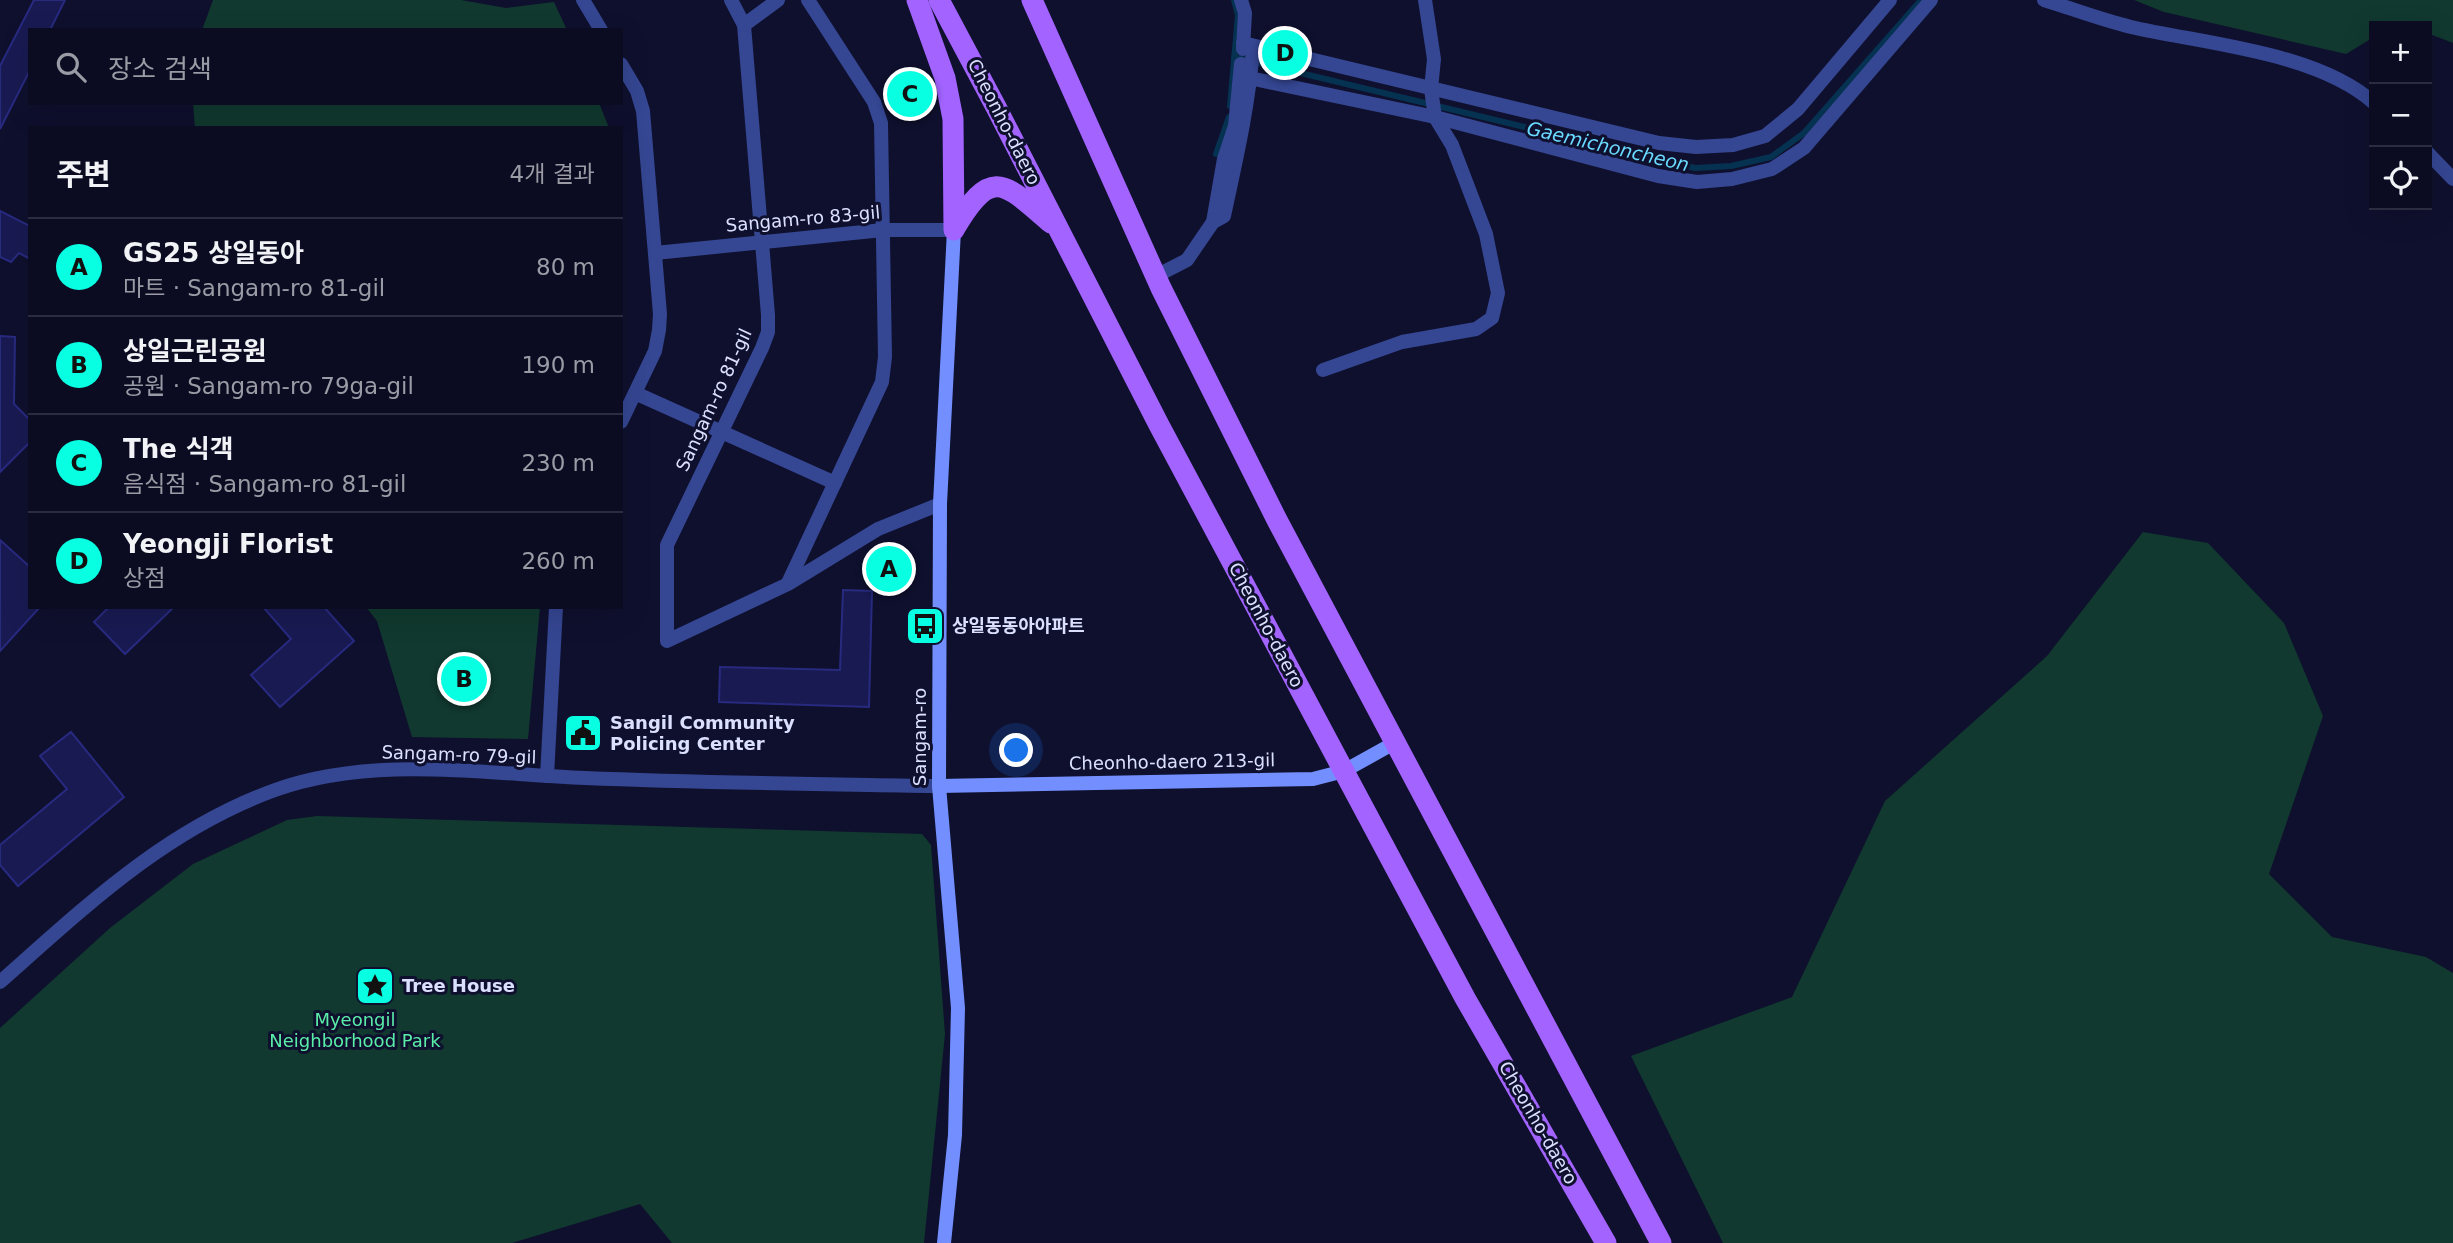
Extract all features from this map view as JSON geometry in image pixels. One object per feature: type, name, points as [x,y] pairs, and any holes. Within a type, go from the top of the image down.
[{"type":"main road","points":[[917,0],[944,78],[953,119],[954,230]]},
{"type":"main road","name":"Cheonho-daero","points":[[939,0],[1159,425],[1465,998],[1606,1243]]},
{"type":"main road","points":[[1032,0],[1156,276],[1277,520],[1661,1243]]},
{"type":"main road","points":[[954,230],[970,203],[982,190],[996,187],[1010,188],[1058,228]]},
{"type":"main road","name":"Sangam-ro","points":[[944,1243],[955,1135],[958,1008],[939,786],[940,504],[954,230]]},
{"type":"main road","name":"Cheonho-daero 213-gil","points":[[939,786],[1313,779],[1344,771],[1396,742]]},
{"type":"street","points":[[583,0],[600,28]]},
{"type":"street","name":"Sangam-ro 81-gil","points":[[731,0],[744,24],[768,332],[667,545],[667,640],[788,584],[878,528],[940,504]]},
{"type":"street","points":[[744,24],[778,0]]},
{"type":"street","points":[[788,584],[882,382],[885,357],[881,123],[874,102],[808,0]]},
{"type":"street","points":[[1156,276],[1186,260],[1213,222],[1224,159],[1235,126],[1245,73],[1245,13],[1241,0]]},
{"type":"street","points":[[1323,370],[1402,342],[1476,329],[1492,318],[1498,293],[1486,234],[1452,145],[1436,117],[1431,89],[1434,59],[1425,0]]},
{"type":"street","points":[[1246,46],[1658,143],[1696,147],[1732,145],[1765,136],[1798,109],[1890,0]]},
{"type":"street","points":[[1245,73],[1436,117],[1658,176],[1697,182],[1745,176],[1772,169],[1804,148],[1931,0]]},
{"type":"street","points":[[2044,0],[2129,26],[2270,56],[2327,73],[2369,100]]},
{"type":"street","points":[[623,68],[637,92],[643,111],[660,314],[655,351],[623,418]]},
{"type":"street","points":[[2432,157],[2453,179]]},
{"type":"street","name":"Sangam-ro 83-gil","points":[[655,253],[883,230],[954,230]]},
{"type":"street","points":[[635,393],[835,483]]},
{"type":"street","points":[[547,776],[556,609]]},
{"type":"street","name":"Sangam-ro 79-gil","points":[[0,982],[101,892],[151,854],[192,828],[277,790],[325,776],[390,770],[939,786]]},
{"type":"green space","points":[[213,0],[461,0],[506,8],[554,2],[566,28],[203,28]]},
{"type":"green space","points":[[2134,0],[2453,0],[2453,43],[2432,35],[2432,21],[2369,21],[2369,40],[2346,54],[2164,12]]},
{"type":"green space","points":[[193,105],[600,105],[608,126],[195,126]]},
{"type":"green space","points":[[2143,532],[2208,543],[2284,623],[2323,716],[2269,874],[2332,937],[2426,957],[2453,973],[2453,1243],[1723,1243],[1631,1056],[1792,997],[1885,801],[2047,656]]},
{"type":"green space","points":[[368,609],[540,609],[528,739],[412,737],[377,621]]},
{"type":"green space","name":"Myeongil Neighborhood Park","points":[[317,816],[922,834],[931,845],[945,1034],[924,1243],[672,1243],[640,1204],[512,1243],[0,1243],[0,1028],[110,928],[193,864],[287,820]]},
{"type":"building","points":[[34,0],[65,0],[51,28],[28,28],[28,74],[0,129],[0,66]]},
{"type":"building","points":[[0,211],[28,225],[28,258],[19,253],[11,262],[0,257]]},
{"type":"building","points":[[0,336],[15,337],[14,404],[28,418],[28,444],[0,472]]},
{"type":"building","points":[[0,540],[28,565],[28,609],[38,609],[0,651]]},
{"type":"building","points":[[843,590],[872,591],[869,707],[719,702],[720,667],[840,670]]},
{"type":"building","points":[[107,609],[172,609],[125,654],[94,622]]},
{"type":"building","points":[[265,609],[326,609],[354,641],[280,707],[251,675],[291,639]]},
{"type":"building","points":[[71,732],[124,797],[18,886],[0,865],[0,845],[67,789],[40,756]]},
{"type":"waterway","points":[[1230,106],[1238,15],[1234,0]]},
{"type":"waterway","name":"Gaemichoncheon","points":[[1234,57],[1695,168],[1731,166],[1771,157],[1804,133],[1921,0]]},
{"type":"waterway","points":[[1216,154],[1229,117]]},
{"type":"place","name":"Yeongji Florist","points":[[1285,53]]},
{"type":"place","name":"The 식객","points":[[910,94]]},
{"type":"place","name":"GS25 상일동아","points":[[889,569]]},
{"type":"place","name":"상일동동아아파트","points":[[925,626]]},
{"type":"place","name":"상일근린공원","points":[[464,679]]},
{"type":"place","name":"Sangil Community Policing Center","points":[[583,733]]},
{"type":"place","name":"Tree House","points":[[375,986]]}]
